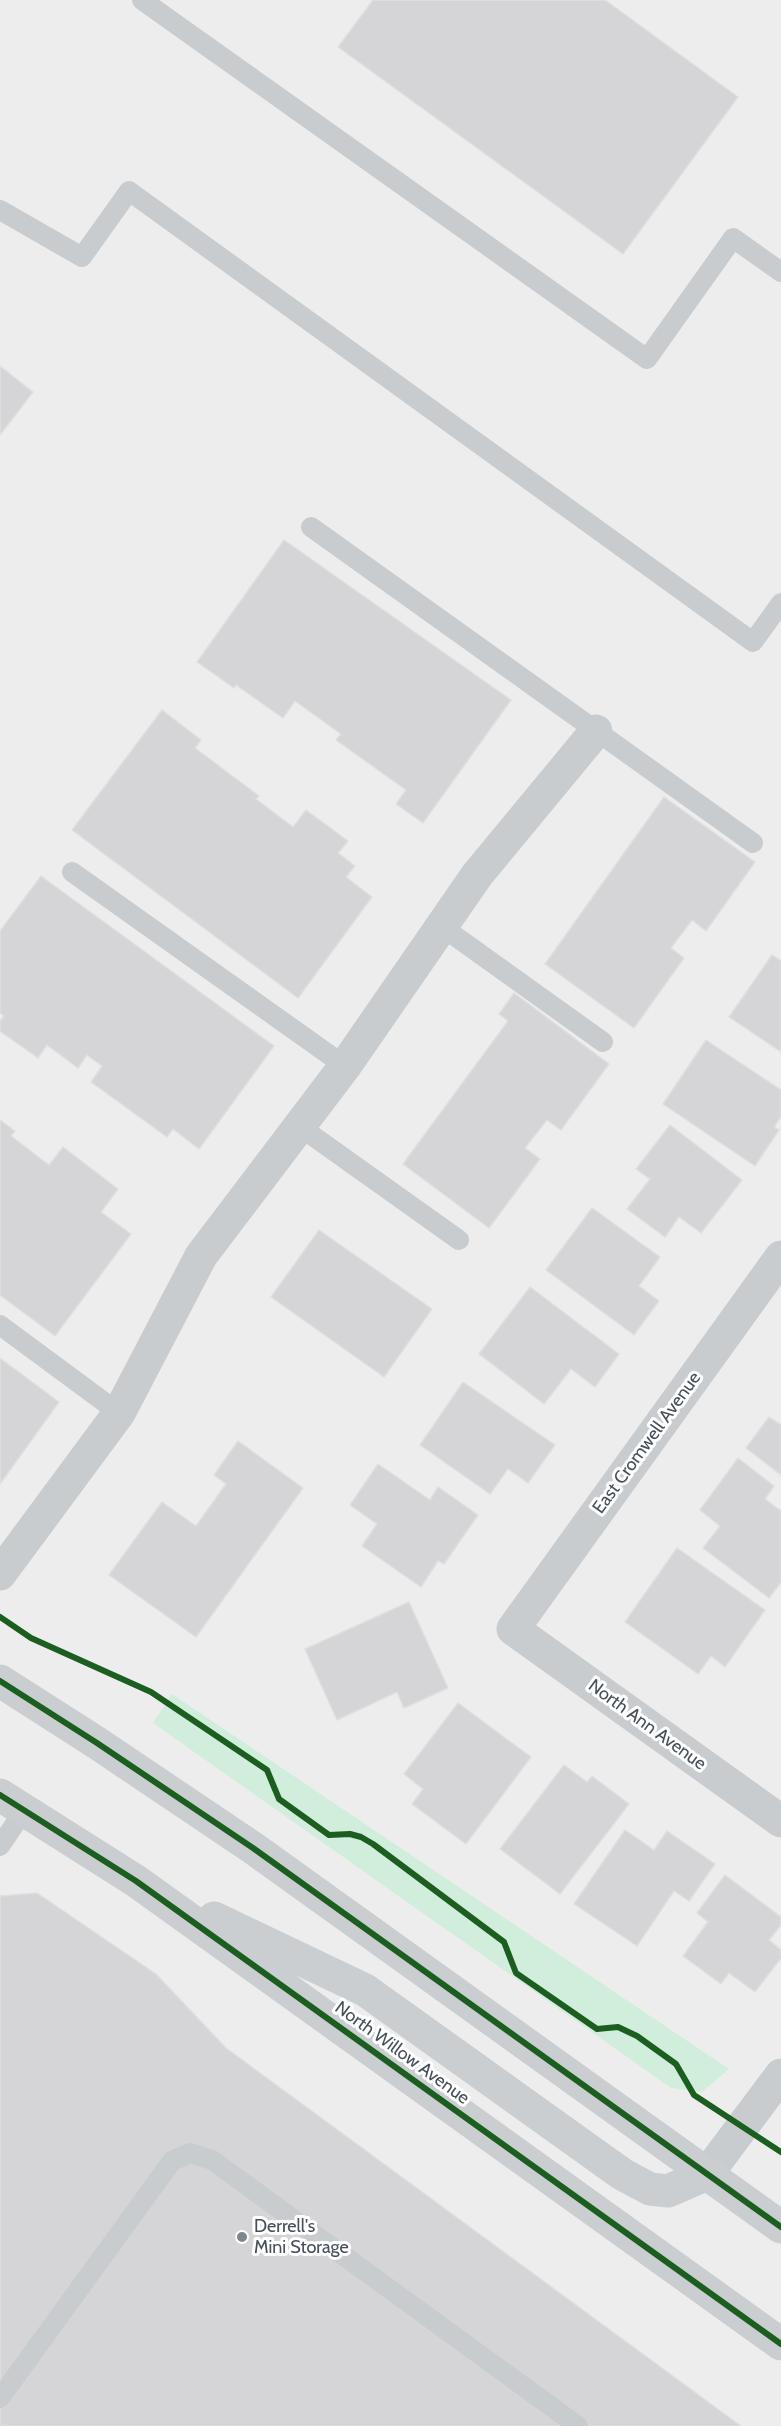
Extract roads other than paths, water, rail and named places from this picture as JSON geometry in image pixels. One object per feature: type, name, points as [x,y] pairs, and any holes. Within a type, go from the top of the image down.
[{"type":"main road","points":[[0,1681],[253,1848],[781,2228]]},
{"type":"main road","name":"North Willow Avenue","points":[[13,1802],[136,1881],[781,2344]]},
{"type":"main road","points":[[136,1881],[365,1990],[622,2174],[650,2189],[668,2191],[707,2174]]},
{"type":"street","points":[[0,1574],[119,1413],[201,1256],[345,1066],[477,875],[596,731]]},
{"type":"street","name":"East Cromwell Avenue","points":[[513,1629],[781,1257]]},
{"type":"street","name":"North Ann Avenue","points":[[513,1629],[781,1821]]},
{"type":"street","points":[[707,2174],[781,2075]]},
{"type":"lane","points":[[142,0],[647,359],[734,238],[781,272]]},
{"type":"lane","points":[[0,210],[82,257],[129,191],[753,642],[781,603]]},
{"type":"lane","points":[[311,527],[753,843]]},
{"type":"lane","points":[[72,872],[345,1066]]},
{"type":"lane","points":[[441,926],[603,1042]]},
{"type":"lane","points":[[299,1126],[459,1240]]},
{"type":"lane","points":[[0,1325],[119,1413]]},
{"type":"lane","points":[[0,1846],[13,1802]]},
{"type":"lane","points":[[0,2398],[172,2161],[190,2153],[212,2160],[578,2426]]},
{"type":"place","name":"Derrell's Mini Storage","points":[[242,2237]]}]
